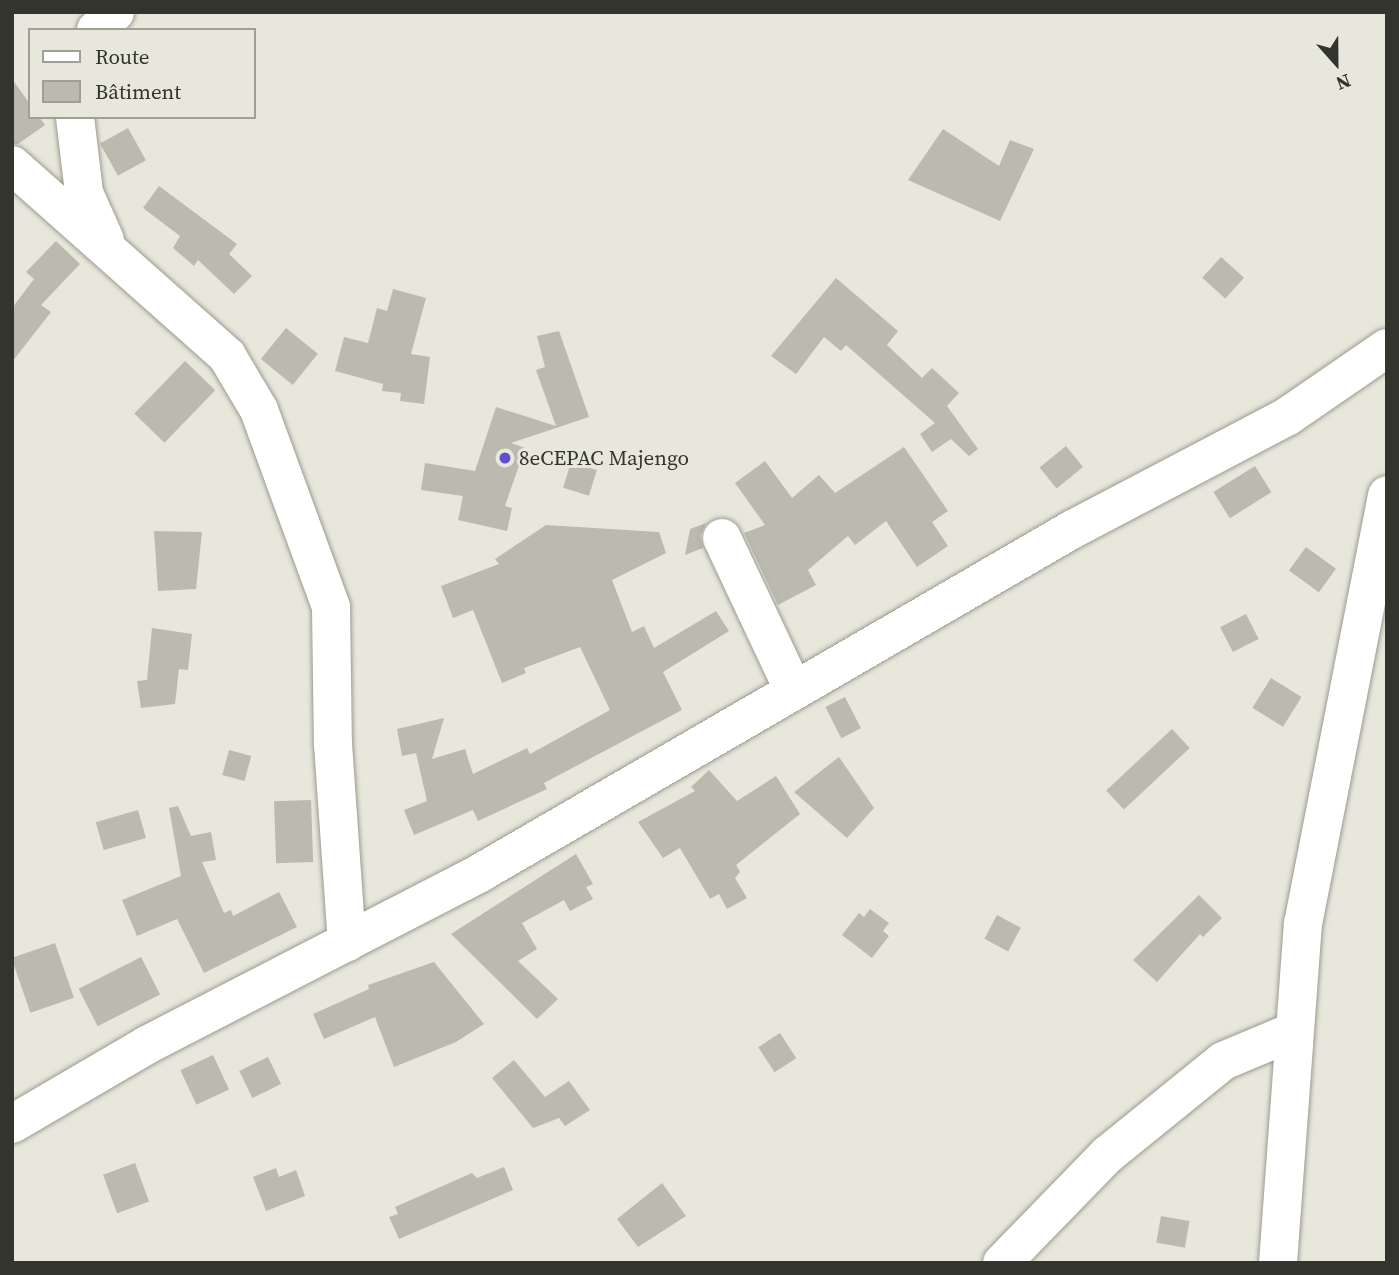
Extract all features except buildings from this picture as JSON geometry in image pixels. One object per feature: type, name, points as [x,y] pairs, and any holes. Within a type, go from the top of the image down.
[{"type":"street","points":[[98,28],[115,12]]},
{"type":"street","points":[[75,119],[83,193],[108,245]]},
{"type":"street","points":[[12,165],[108,245],[227,356],[259,410],[294,496],[331,607],[333,744],[347,943]]},
{"type":"street","points":[[12,1124],[147,1045],[480,873],[793,689],[1073,529],[1288,416],[1387,348]]},
{"type":"street","points":[[1278,1263],[1292,1032],[1303,924],[1387,495]]},
{"type":"street","points":[[722,538],[793,689]]},
{"type":"street","points":[[1002,1263],[1107,1154],[1223,1061],[1292,1032]]},
{"type":"place","name":"8eCEPAC Majengo","points":[[505,458]]}]
